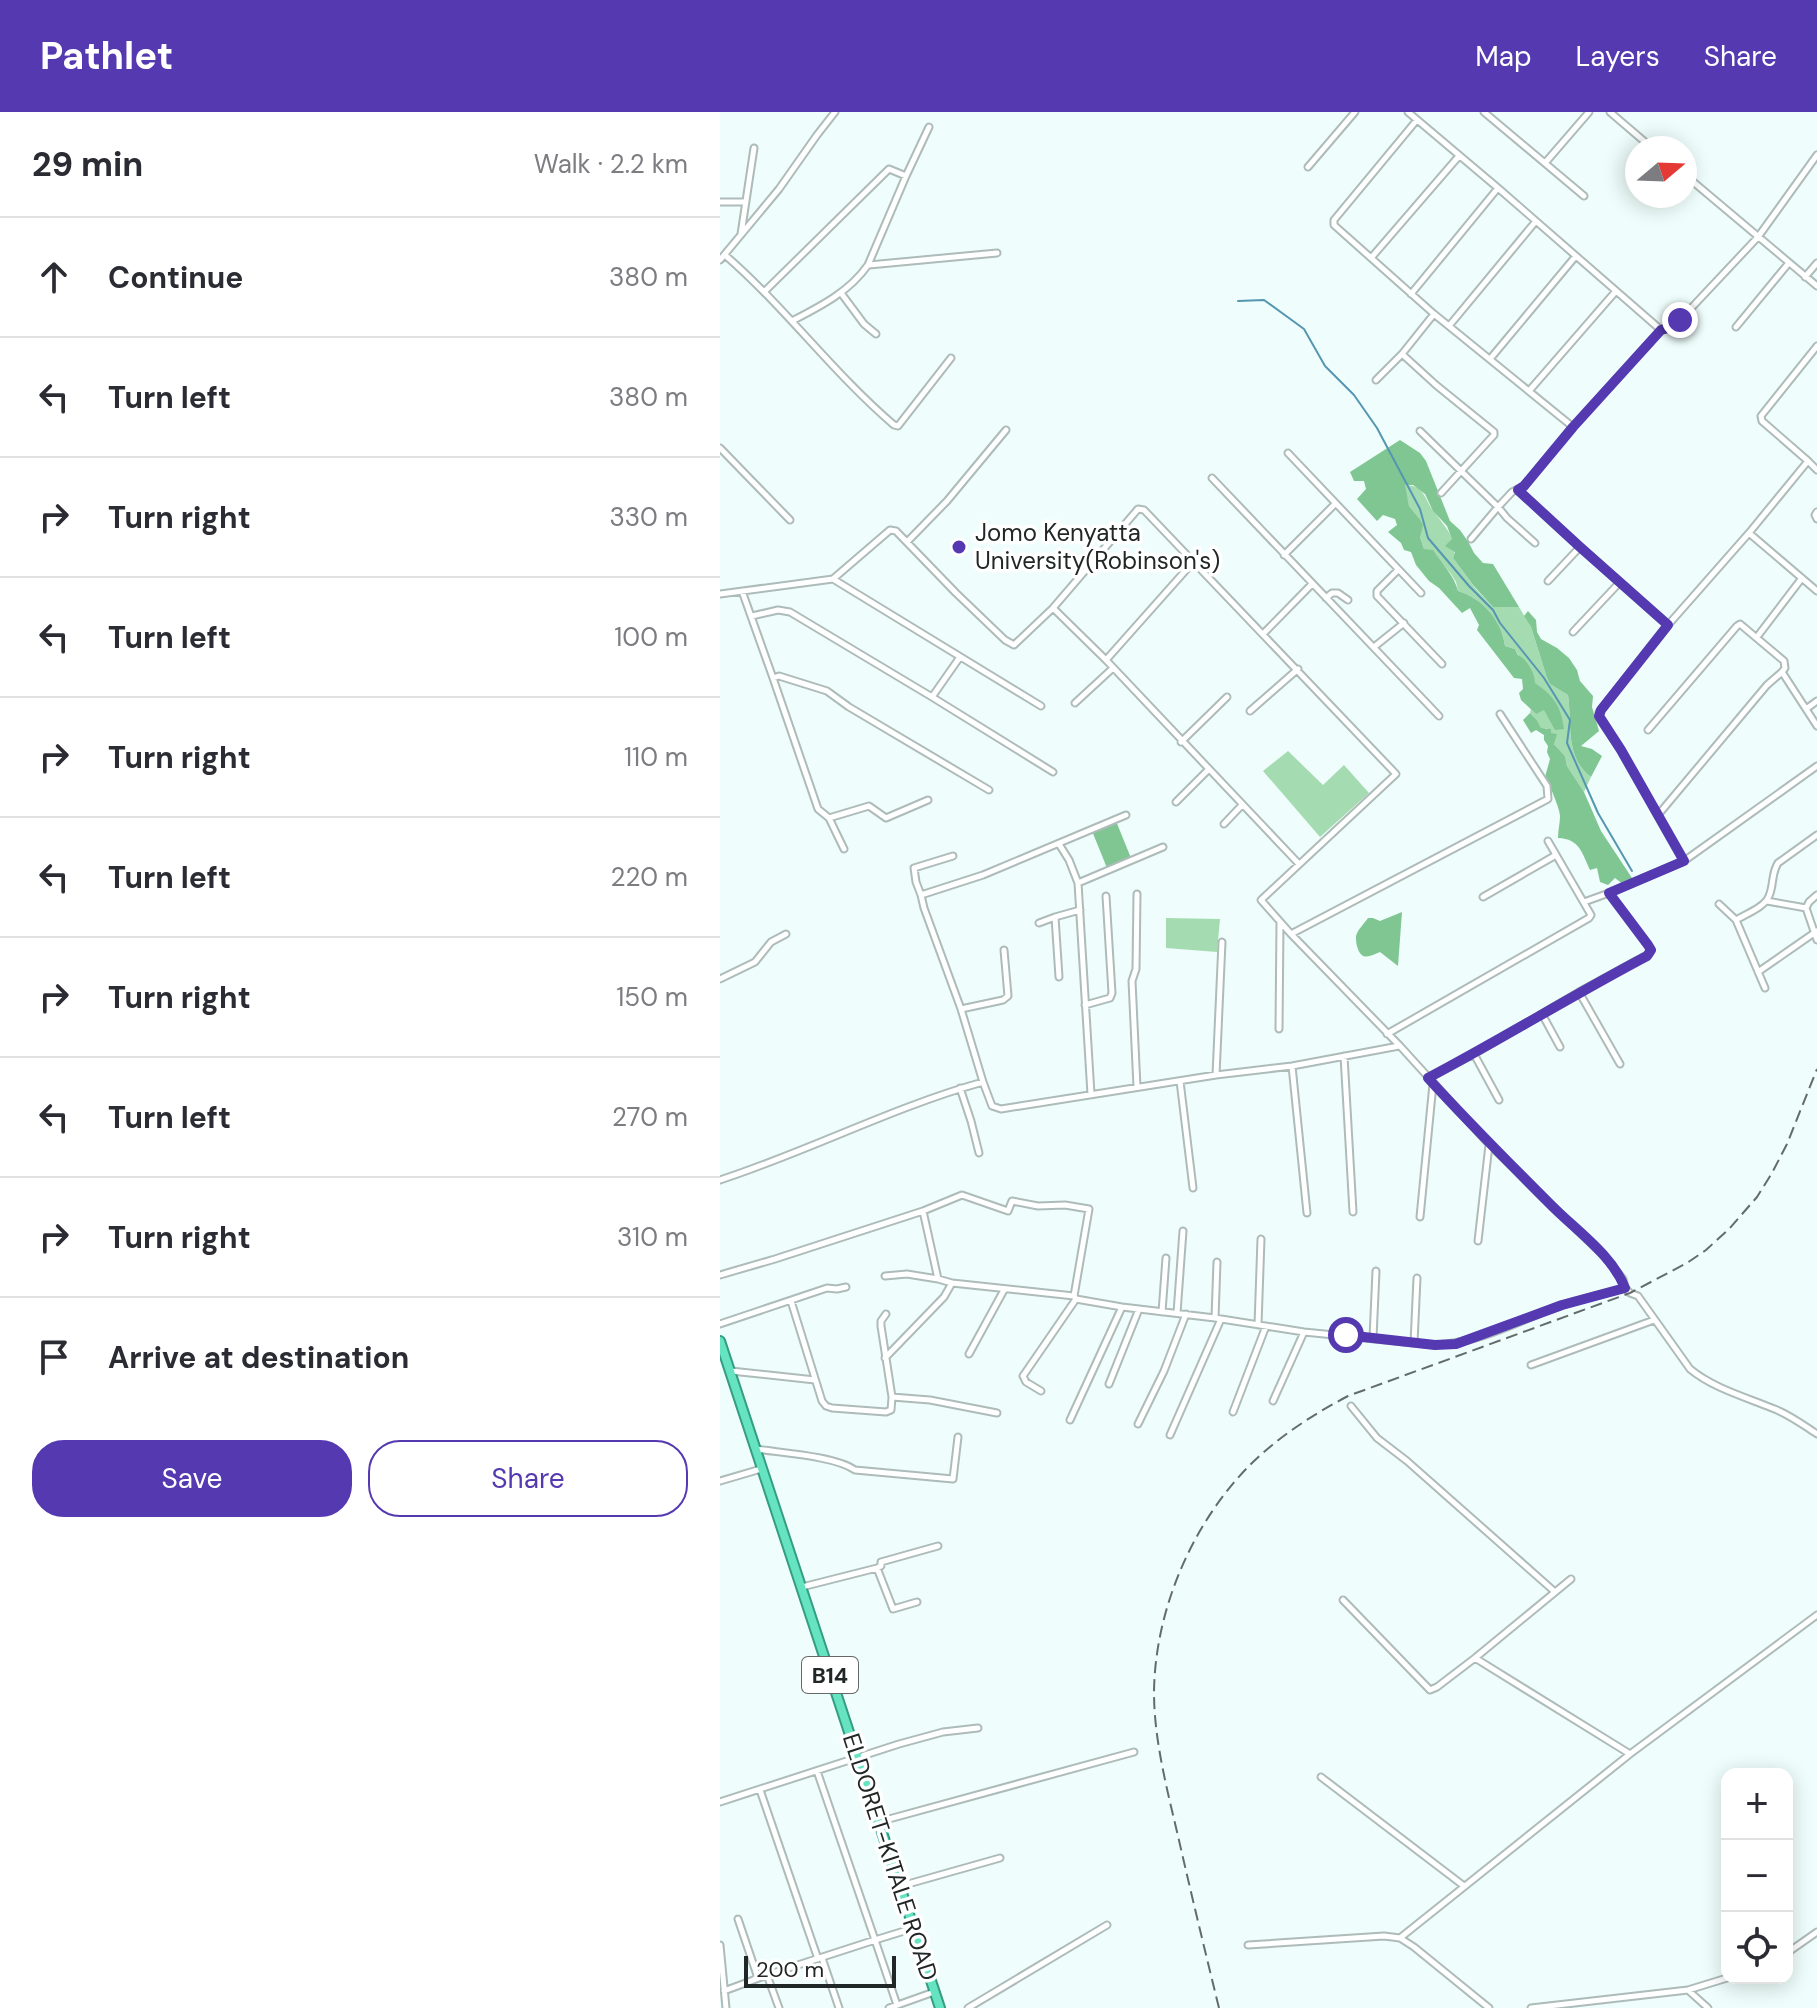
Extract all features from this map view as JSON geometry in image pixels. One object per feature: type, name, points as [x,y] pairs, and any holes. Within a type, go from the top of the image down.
[{"type":"highway","name":"ELDORET-KITALE ROAD","points":[[720,1341],[940,2008]]},
{"type":"street","points":[[720,260],[779,189],[835,112]]},
{"type":"street","points":[[1308,167],[1355,112]]},
{"type":"street","points":[[1408,112],[1661,330]]},
{"type":"street","points":[[1484,112],[1584,196]]},
{"type":"street","points":[[1545,163],[1589,112]]},
{"type":"street","points":[[1610,112],[1638,136]]},
{"type":"street","points":[[1416,121],[1334,220],[1334,225],[1434,314],[1573,427]]},
{"type":"street","points":[[792,321],[841,293],[868,265],[929,127]]},
{"type":"street","points":[[740,236],[754,148]]},
{"type":"street","points":[[1471,539],[1512,492],[1524,486],[1661,330],[1674,326],[1758,237],[1817,155]]},
{"type":"street","points":[[1371,258],[1459,156]]},
{"type":"street","points":[[765,291],[889,169],[906,176]]},
{"type":"street","points":[[1697,185],[1817,286]]},
{"type":"street","points":[[1411,294],[1498,188]]},
{"type":"street","points":[[720,202],[746,202]]},
{"type":"street","points":[[1449,326],[1536,221]]},
{"type":"street","points":[[868,265],[997,253]]},
{"type":"street","points":[[725,255],[765,291],[894,425],[898,426],[951,358]]},
{"type":"street","points":[[1490,359],[1575,257]]},
{"type":"street","points":[[1805,277],[1817,263]]},
{"type":"street","points":[[1736,327],[1788,264]]},
{"type":"street","points":[[1529,391],[1616,291]]},
{"type":"street","points":[[841,293],[864,324],[876,334]]},
{"type":"street","points":[[1376,380],[1434,314]]},
{"type":"street","points":[[1817,346],[1760,417],[1817,470]]},
{"type":"street","points":[[1402,354],[1493,431],[1494,435],[1441,493]]},
{"type":"street","points":[[907,542],[947,501],[1006,430]]},
{"type":"street","points":[[1420,431],[1535,543]]},
{"type":"street","points":[[720,448],[790,520]]},
{"type":"street","points":[[1288,453],[1421,593]]},
{"type":"street","points":[[1684,861],[1621,750],[1601,721],[1599,712],[1668,625],[1808,461]]},
{"type":"street","points":[[1212,478],[1439,716]]},
{"type":"street","points":[[1518,490],[1668,625]]},
{"type":"street","points":[[1284,555],[1335,504]]},
{"type":"street","points":[[720,594],[833,579],[890,530],[896,531],[956,593],[1014,645],[1053,608],[1138,509],[1144,510],[1396,774],[1261,900],[1489,1144],[1604,1256],[1623,1279],[1625,1288],[1638,1296],[1690,1369],[1744,1398],[1787,1414],[1817,1434]]},
{"type":"street","points":[[1817,512],[1817,519]]},
{"type":"street","points":[[1749,533],[1817,591]]},
{"type":"street","points":[[1548,581],[1580,547]]},
{"type":"street","points":[[1106,660],[1194,561]]},
{"type":"street","points":[[1398,570],[1377,594],[1442,664]]},
{"type":"street","points":[[1757,637],[1802,578]]},
{"type":"street","points":[[833,579],[1041,706]]},
{"type":"street","points":[[1573,632],[1620,582]]},
{"type":"street","points":[[1263,634],[1312,584]]},
{"type":"street","points":[[742,591],[818,809],[829,818],[844,849]]},
{"type":"street","points":[[1326,598],[1338,593],[1348,600]]},
{"type":"street","points":[[1053,608],[1299,864]]},
{"type":"street","points":[[752,616],[778,610],[790,612],[1053,772]]},
{"type":"street","points":[[1374,647],[1404,623]]},
{"type":"street","points":[[1648,730],[1737,626],[1742,624],[1784,661],[1782,672],[1767,685],[1658,815]]},
{"type":"street","points":[[932,697],[960,657]]},
{"type":"street","points":[[1075,703],[1113,668]]},
{"type":"street","points":[[1250,711],[1298,669]]},
{"type":"street","points":[[1782,672],[1817,726]]},
{"type":"street","points":[[773,678],[779,676],[827,691],[989,790]]},
{"type":"street","points":[[1181,742],[1227,697]]},
{"type":"street","points":[[1806,709],[1817,701]]},
{"type":"street","points":[[1291,934],[1548,799],[1547,786],[1500,714]]},
{"type":"street","points":[[1584,902],[1684,861],[1817,766]]},
{"type":"street","points":[[1176,802],[1208,770]]},
{"type":"street","points":[[829,818],[869,806],[886,818],[928,800]]},
{"type":"street","points":[[1224,824],[1242,805]]},
{"type":"street","points":[[921,895],[983,875],[1126,815]]},
{"type":"street","points":[[1736,920],[1767,901],[1778,863],[1817,835]]},
{"type":"street","points":[[1387,1034],[1588,920],[1591,915],[1548,841]]},
{"type":"street","points":[[1059,844],[1078,883],[1091,1094]]},
{"type":"street","points":[[1078,883],[1163,847]]},
{"type":"street","points":[[1483,897],[1556,855]]},
{"type":"street","points":[[953,856],[914,868],[916,882],[991,1104],[1001,1109],[1292,1066],[1400,1046]]},
{"type":"street","points":[[1431,1080],[1579,992],[1647,956],[1651,950],[1609,893]]},
{"type":"street","points":[[1137,894],[1136,969],[1132,981],[1137,1087]]},
{"type":"street","points":[[1806,908],[1817,895]]},
{"type":"street","points":[[1085,1005],[1110,998],[1112,993],[1106,896]]},
{"type":"street","points":[[1767,901],[1806,908]]},
{"type":"street","points":[[1719,904],[1736,920],[1765,988]]},
{"type":"street","points":[[1806,908],[1817,940]]},
{"type":"street","points":[[1039,923],[1080,910]]},
{"type":"street","points":[[1055,917],[1059,977]]},
{"type":"street","points":[[1279,1029],[1280,921]]},
{"type":"street","points":[[1758,972],[1816,932]]},
{"type":"street","points":[[720,979],[755,962],[771,942],[786,934]]},
{"type":"street","points":[[1216,1075],[1222,942]]},
{"type":"street","points":[[961,1009],[1003,1000],[1008,996],[1004,950]]},
{"type":"street","points":[[1579,992],[1620,1064]]},
{"type":"street","points":[[1542,1014],[1560,1047]]},
{"type":"street","points":[[1474,1054],[1499,1100]]},
{"type":"street","points":[[1344,1056],[1353,1212]]},
{"type":"street","points":[[1292,1066],[1307,1213]]},
{"type":"street","points":[[1420,1217],[1431,1080]]},
{"type":"street","points":[[1180,1081],[1193,1188]]},
{"type":"street","points":[[720,1180],[960,1088],[983,1082]]},
{"type":"street","points":[[960,1088],[979,1153]]},
{"type":"street","points":[[1478,1241],[1489,1144]]},
{"type":"street","points":[[720,1275],[923,1211],[962,1195],[1008,1211],[1012,1201],[1089,1209],[1075,1298],[1023,1376],[1026,1382],[1041,1391]]},
{"type":"street","points":[[923,1211],[938,1279]]},
{"type":"street","points":[[1177,1313],[1183,1231]]},
{"type":"street","points":[[1258,1325],[1261,1239]]},
{"type":"street","points":[[1162,1312],[1166,1258]]},
{"type":"street","points":[[1170,1435],[1218,1319],[1217,1262]]},
{"type":"street","points":[[1373,1338],[1376,1271]]},
{"type":"street","points":[[885,1276],[907,1274],[952,1283],[1304,1332],[1456,1344],[1562,1305],[1625,1288]]},
{"type":"street","points":[[1414,1343],[1417,1278]]},
{"type":"street","points":[[885,1358],[944,1297],[952,1283]]},
{"type":"street","points":[[720,1324],[827,1288],[846,1287]]},
{"type":"street","points":[[969,1354],[1004,1290]]},
{"type":"street","points":[[791,1301],[822,1401],[832,1408],[891,1410],[892,1397],[881,1326],[886,1314]]},
{"type":"street","points":[[1070,1420],[1122,1307]]},
{"type":"street","points":[[1109,1384],[1139,1309]]},
{"type":"street","points":[[1138,1424],[1164,1371],[1186,1314]]},
{"type":"street","points":[[1531,1365],[1654,1320]]},
{"type":"street","points":[[1233,1412],[1266,1326]]},
{"type":"street","points":[[1273,1401],[1304,1332]]},
{"type":"street","points":[[730,1371],[815,1380]]},
{"type":"street","points":[[892,1397],[930,1400],[997,1413]]},
{"type":"street","points":[[1351,1406],[1377,1438],[1555,1592]]},
{"type":"street","points":[[755,1448],[834,1461],[855,1470],[953,1479],[958,1437]]},
{"type":"street","points":[[720,1481],[762,1468]]},
{"type":"street","points":[[801,1587],[877,1568],[881,1562],[938,1546]]},
{"type":"street","points":[[877,1568],[893,1609],[917,1602]]},
{"type":"street","points":[[1343,1600],[1428,1689],[1437,1687],[1475,1658],[1571,1579]]},
{"type":"street","points":[[1400,1938],[1630,1754],[1817,1615]]},
{"type":"street","points":[[1475,1658],[1630,1754]]},
{"type":"street","points":[[720,1802],[943,1732],[978,1728]]},
{"type":"street","points":[[878,1822],[1134,1752]]},
{"type":"street","points":[[817,1771],[897,2005]]},
{"type":"street","points":[[1321,1777],[1464,1886]]},
{"type":"street","points":[[760,1790],[839,2008]]},
{"type":"street","points":[[900,1887],[1000,1858]]},
{"type":"street","points":[[738,1919],[758,1978]]},
{"type":"street","points":[[968,2008],[1107,1925]]},
{"type":"street","points":[[724,1991],[914,1928]]},
{"type":"street","points":[[1793,1949],[1817,1932]]},
{"type":"street","points":[[1248,1945],[1384,1936],[1400,1938],[1489,2008]]},
{"type":"street","points":[[720,1945],[726,2008]]},
{"type":"street","points":[[767,1975],[779,2008]]},
{"type":"street","points":[[1534,2008],[1688,1990],[1721,1980]]},
{"type":"street","points":[[1688,1990],[1708,2008]]},
{"type":"street","points":[[889,2008],[934,1992]]},
{"type":"green space","points":[[1400,440],[1420,453],[1426,461],[1450,521],[1483,563],[1493,564],[1519,607],[1493,607],[1453,558],[1455,552],[1445,546],[1452,539],[1447,526],[1433,511],[1425,494],[1413,485],[1405,485],[1409,506],[1423,525],[1420,537],[1424,549],[1433,550],[1458,591],[1475,599],[1489,611],[1500,627],[1505,646],[1515,649],[1530,667],[1535,683],[1556,702],[1564,729],[1555,730],[1544,710],[1536,714],[1521,700],[1522,679],[1514,678],[1477,630],[1479,625],[1470,608],[1462,613],[1429,581],[1416,565],[1411,552],[1404,550],[1401,543],[1388,532],[1397,525],[1395,519],[1383,515],[1377,521],[1357,499],[1366,489],[1364,481],[1354,481],[1350,472]]},
{"type":"green space","points":[[1404,485],[1417,488],[1424,494],[1453,540],[1453,558],[1475,588],[1493,607],[1519,607],[1531,627],[1550,684],[1568,695],[1573,750],[1591,777],[1584,792],[1567,766],[1565,756],[1554,744],[1551,733],[1547,728],[1541,729],[1530,713],[1531,709],[1536,714],[1535,683],[1515,649],[1505,646],[1500,627],[1489,611],[1475,599],[1458,591],[1451,574],[1424,549],[1419,518],[1409,506]]},
{"type":"green space","points":[[1528,611],[1536,620],[1541,639],[1569,658],[1580,681],[1593,696],[1592,707],[1599,731],[1581,746],[1602,756],[1591,777],[1573,750],[1568,695],[1550,684],[1547,678],[1531,627],[1524,616]]},
{"type":"green space","points":[[1530,713],[1541,728],[1551,729],[1551,733],[1557,734],[1554,744],[1565,756],[1567,766],[1584,792],[1601,831],[1632,878],[1631,881],[1624,885],[1615,878],[1608,885],[1600,882],[1597,868],[1590,870],[1576,844],[1558,838],[1560,813],[1545,777],[1550,759],[1548,746],[1544,735],[1536,730],[1531,733],[1523,720]]},
{"type":"green space","points":[[1288,751],[1323,785],[1344,765],[1369,793],[1320,837],[1263,771]]},
{"type":"green space","points":[[1116,821],[1131,858],[1107,868],[1092,831]]},
{"type":"green space","points":[[1402,912],[1398,966],[1380,952],[1362,955],[1356,936],[1368,918],[1380,921]]},
{"type":"green space","points":[[1166,918],[1220,919],[1217,952],[1166,948]]},
{"type":"waterway","points":[[1238,301],[1264,300],[1304,329],[1325,366],[1354,395],[1377,428],[1420,509],[1428,538],[1493,610],[1544,678],[1570,720],[1567,743],[1598,813],[1632,871]]},
{"type":"railway","points":[[1219,2008],[1166,1782],[1156,1728],[1154,1692],[1161,1630],[1169,1600],[1180,1570],[1210,1514],[1249,1466],[1272,1446],[1348,1396],[1630,1293],[1706,1250],[1757,1197],[1772,1173],[1817,1069]]},
{"type":"place","name":"Jomo Kenyatta University(Robinson's)","points":[[959,547]]},
{"type":"route","points":[[1346,1335],[1435,1345],[1456,1344],[1562,1305],[1625,1288],[1623,1279],[1604,1256],[1489,1144],[1428,1078],[1647,956],[1651,950],[1648,945],[1609,893],[1684,861],[1599,716],[1599,712],[1668,625],[1518,490],[1661,330],[1674,326],[1680,320]]}]
